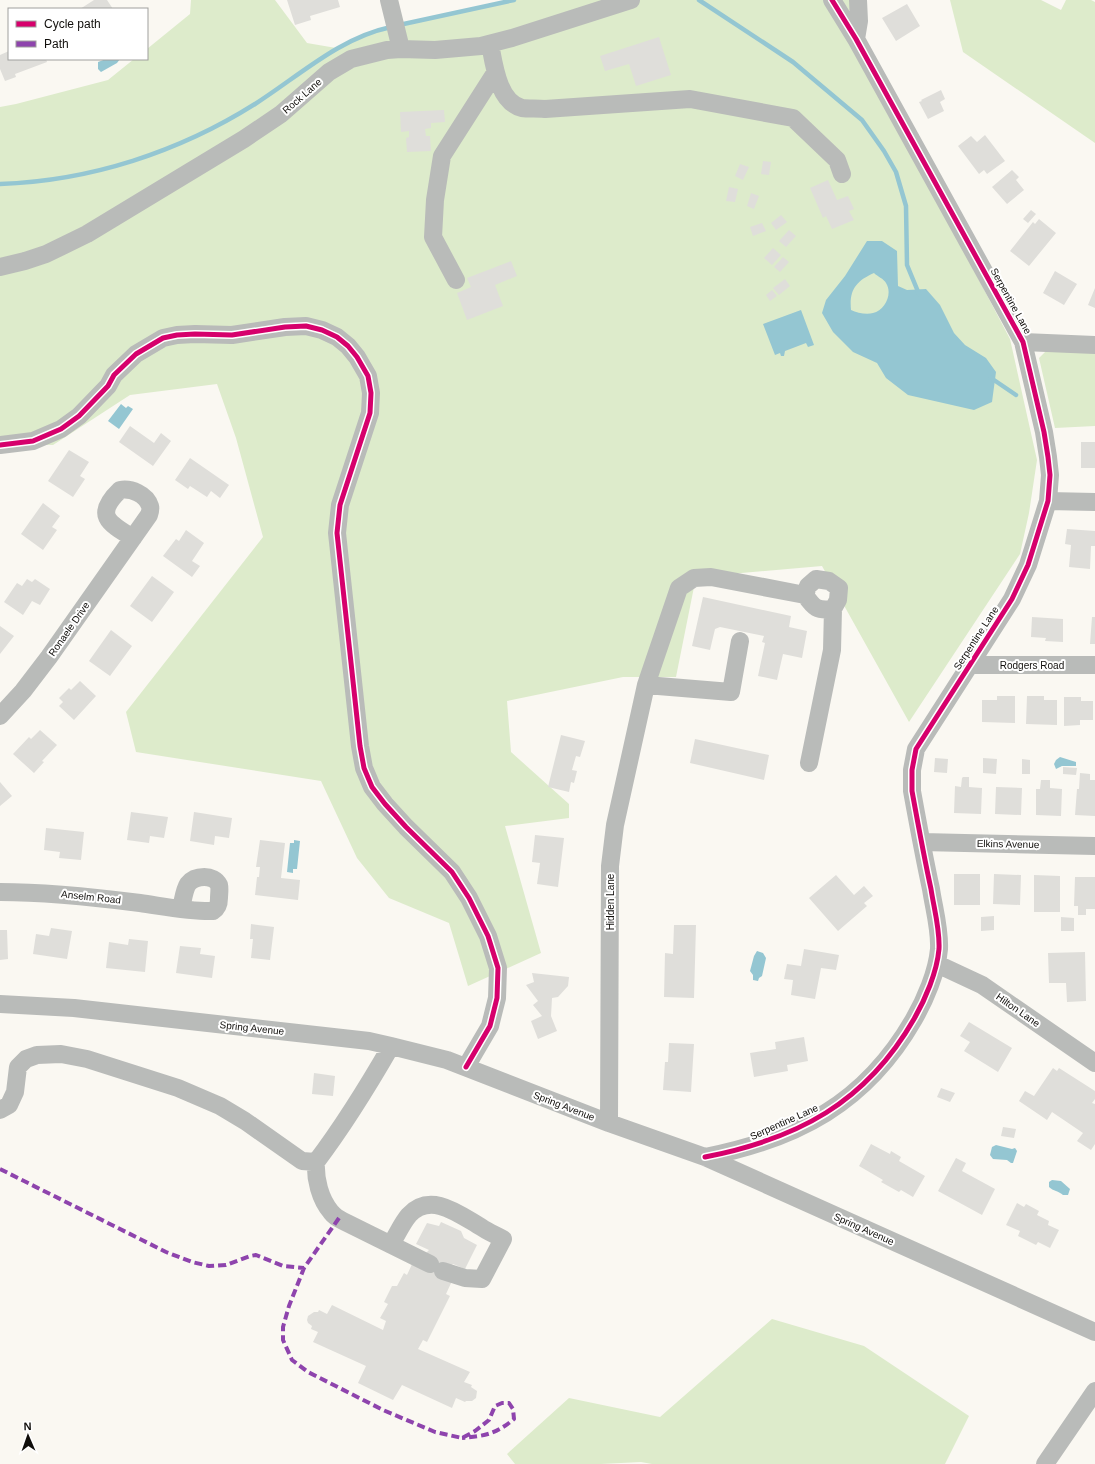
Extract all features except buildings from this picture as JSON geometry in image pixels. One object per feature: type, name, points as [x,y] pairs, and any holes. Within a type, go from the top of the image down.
[{"type":"street","name":"Rock Lane","points":[[0,267],[46,254],[87,234],[244,139],[281,114],[329,72],[351,59],[400,45],[435,50],[462,49],[490,44],[631,0]]},
{"type":"street","points":[[832,0],[856,39]]},
{"type":"street","points":[[856,39],[859,21],[858,0]]},
{"type":"street","points":[[390,2],[400,45]]},
{"type":"street","name":"Serpentine Lane","points":[[705,1157],[756,1145],[800,1127],[834,1108],[861,1087],[890,1056],[921,1007],[937,964],[939,934],[912,791],[912,770],[916,749],[1012,599],[1028,565],[1048,501],[1050,474],[1047,451],[1023,342],[856,39]]},
{"type":"street","points":[[490,44],[495,73],[507,98],[521,107],[544,109],[690,99],[793,118],[838,160],[842,174]]},
{"type":"street","points":[[456,280],[433,238],[435,200],[442,156],[495,73]]},
{"type":"street","points":[[0,446],[33,441],[61,429],[79,416],[108,386],[114,375],[136,354],[164,338],[177,335],[195,334],[232,335],[285,327],[306,326],[322,330],[337,338],[348,346],[357,357],[368,376],[371,393],[370,413],[340,505],[337,533],[360,746],[364,768],[372,787],[406,827],[452,872],[469,898],[488,936],[498,968],[497,998],[490,1026],[466,1067]]},
{"type":"street","points":[[1023,342],[1095,345]]},
{"type":"street","points":[[1048,501],[1095,502]]},
{"type":"street","name":"Ronaele Drive","points":[[0,716],[49,657],[133,538]]},
{"type":"street","name":"Hidden Lane","points":[[609,1123],[610,866],[614,825],[646,685],[679,588],[694,578],[711,577],[805,595]]},
{"type":"street","points":[[809,763],[832,650],[833,609],[838,600],[839,588],[829,581],[816,579],[808,586],[805,595],[812,606],[822,610],[833,609]]},
{"type":"street","points":[[646,685],[732,692],[740,642]]},
{"type":"street","name":"Rodgers Road","points":[[969,664],[1095,665]]},
{"type":"street","name":"Elkins Avenue","points":[[922,842],[1095,846]]},
{"type":"street","name":"Anselm Road","points":[[0,892],[46,893],[81,896],[181,908]]},
{"type":"street","name":"Hilton Lane","points":[[937,964],[982,985],[1095,1063]]},
{"type":"street","name":"Spring Avenue","points":[[0,1004],[74,1008],[369,1041],[447,1060],[609,1123],[705,1157],[1095,1332]]},
{"type":"street","points":[[391,1046],[342,1127],[316,1162],[315,1174],[319,1191],[331,1212],[343,1221],[436,1267],[465,1278],[482,1279],[503,1239],[481,1228],[466,1217],[449,1209],[433,1204],[418,1207],[408,1215],[391,1244]]},
{"type":"street","points":[[0,1110],[9,1104],[15,1092],[18,1067],[26,1058],[37,1055],[62,1054],[87,1059],[178,1088],[220,1106],[246,1121],[302,1160],[316,1162]]},
{"type":"street","points":[[1045,1464],[1095,1391]]},
{"type":"green space","points":[[191,0],[275,0],[307,43],[336,48],[355,38],[387,28],[514,0],[850,0],[856,46],[1010,339],[1037,460],[1029,513],[1020,554],[909,722],[822,566],[696,577],[676,677],[623,677],[507,701],[511,752],[569,804],[569,818],[505,826],[541,953],[468,986],[449,923],[389,898],[357,858],[321,781],[136,752],[126,712],[263,537],[236,438],[217,384],[130,395],[53,445],[0,444],[0,107],[108,80],[133,60],[148,60],[148,48],[190,14]]},
{"type":"green space","points":[[950,0],[1041,0],[1061,10],[1066,0],[1091,0],[1095,2],[1095,143],[963,52]]},
{"type":"green space","points":[[1095,350],[1095,426],[1055,428],[1039,358],[1046,351]]},
{"type":"green space","points":[[772,1319],[864,1346],[969,1416],[945,1464],[652,1464],[641,1462],[601,1464],[515,1464],[507,1454],[569,1398],[660,1417]]},
{"type":"water","points":[[103,60],[119,60],[117,63],[101,72],[98,69],[98,62]]},
{"type":"water","points":[[867,241],[882,241],[897,251],[898,286],[907,290],[926,289],[940,305],[954,333],[965,345],[986,358],[996,372],[992,402],[974,410],[908,395],[886,378],[877,363],[853,352],[833,332],[822,313],[826,300],[845,276]],"holes":[[[874,273],[882,279],[888,287],[889,292],[887,301],[881,309],[871,314],[851,310],[851,297],[855,287],[863,279]]]},
{"type":"water","points":[[801,310],[814,345],[808,347],[806,343],[785,351],[784,356],[781,356],[780,353],[775,355],[763,324]]},
{"type":"water","points":[[121,404],[126,408],[128,406],[133,409],[119,429],[108,421]]},
{"type":"water","points":[[1060,757],[1076,762],[1076,766],[1062,766],[1056,769],[1054,764]]},
{"type":"water","points":[[294,840],[300,841],[297,869],[293,869],[293,873],[287,872],[290,843],[294,843]]},
{"type":"water","points":[[757,951],[763,953],[766,958],[762,976],[758,981],[753,980],[753,975],[750,971]]},
{"type":"water","points":[[996,1145],[1012,1149],[1015,1148],[1017,1151],[1013,1163],[1007,1160],[993,1159],[990,1155],[992,1147]]},
{"type":"water","points":[[1052,1180],[1061,1181],[1070,1189],[1068,1195],[1063,1195],[1049,1187],[1049,1182]]},
{"type":"waterway","points":[[399,25],[514,0]]},
{"type":"waterway","points":[[699,0],[793,62],[862,120],[884,151],[896,172],[906,206],[907,265],[919,294]]},
{"type":"waterway","points":[[0,184],[34,182],[67,177],[133,161],[165,150],[226,121],[255,104],[337,49],[372,32],[391,27]]},
{"type":"waterway","points":[[991,378],[1016,395]]},
{"type":"marked path","points":[[0,1169],[166,1252],[192,1262],[209,1266],[226,1265],[256,1255],[283,1266],[304,1268]]},
{"type":"marked path","points":[[339,1218],[304,1268],[289,1306],[283,1327],[283,1340],[292,1360],[308,1372],[383,1410],[435,1432],[462,1438],[475,1431],[489,1420],[495,1406],[502,1403],[509,1403],[513,1409],[514,1419],[502,1428],[484,1435],[462,1438]]},
{"type":"cycle path","points":[[705,1157],[770,1140],[799,1128],[826,1113],[851,1095],[874,1073],[895,1048],[914,1019],[926,995],[933,976],[939,949],[939,934],[912,791],[912,770],[916,749],[1012,599],[1028,565],[1048,501],[1050,475],[1048,457],[1044,432],[1023,342],[856,39],[832,0]]},
{"type":"cycle path","points":[[0,445],[33,441],[61,429],[79,416],[108,386],[114,375],[136,354],[163,338],[177,335],[195,334],[232,335],[285,327],[306,326],[322,330],[337,337],[348,346],[357,357],[368,376],[371,393],[370,413],[340,505],[337,533],[360,746],[364,768],[372,787],[406,827],[452,872],[469,898],[488,936],[498,968],[497,998],[490,1026],[466,1067]]}]
